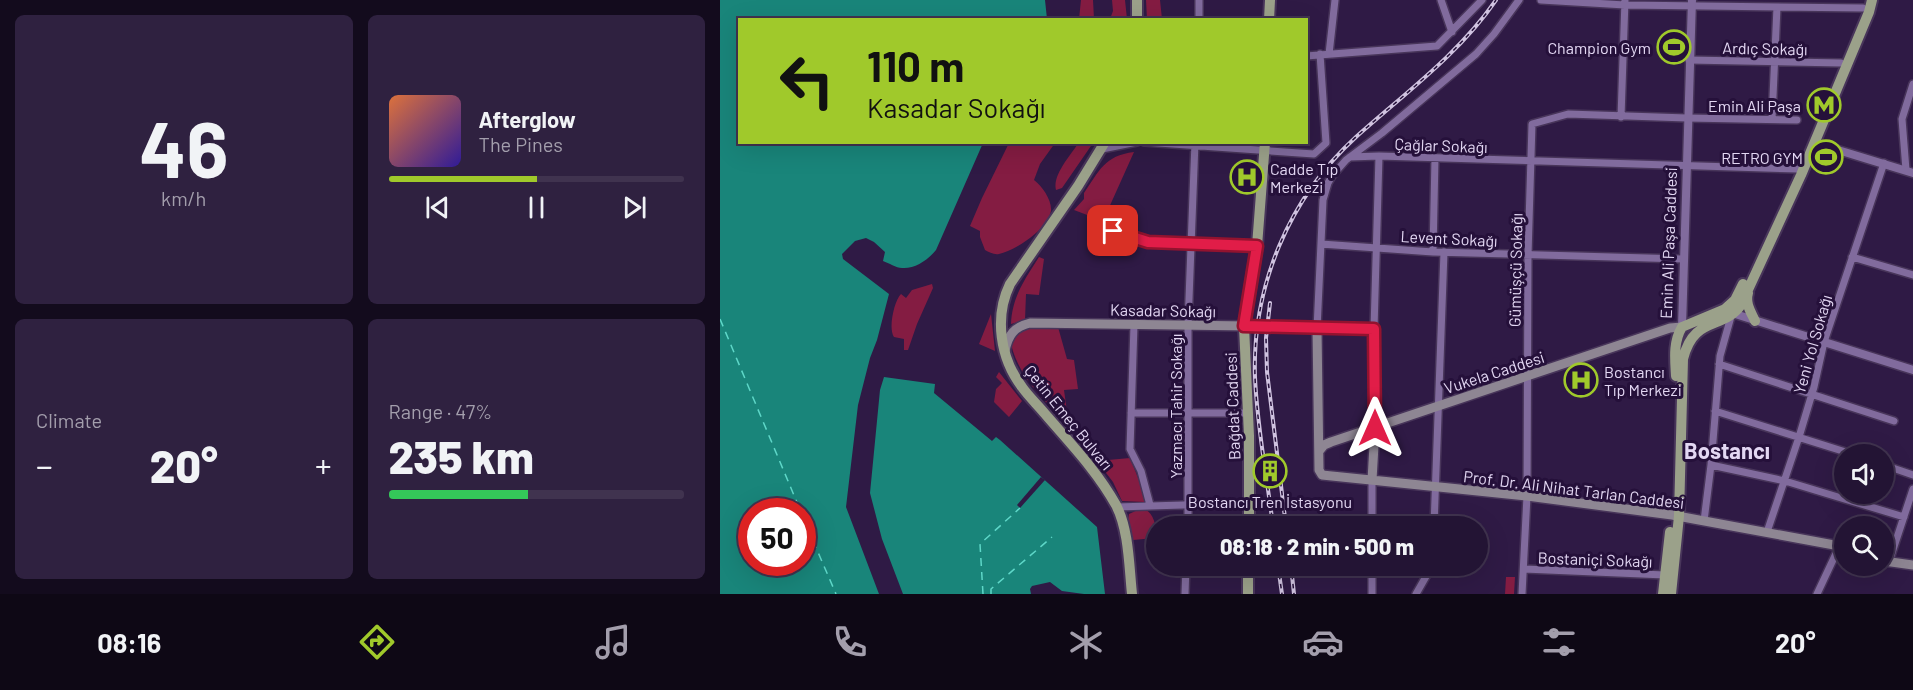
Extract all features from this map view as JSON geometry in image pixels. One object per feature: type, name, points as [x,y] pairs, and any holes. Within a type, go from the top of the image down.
[{"type":"main road","points":[[1137,0],[1137,18]]},
{"type":"main road","points":[[1269,18],[1270,0]]},
{"type":"main road","points":[[1728,312],[1798,169],[1867,2]]},
{"type":"main road","points":[[1690,341],[1698,331],[1741,305],[1815,143],[1869,12],[1867,2]]},
{"type":"main road","name":"Çetin Emeç Bulvarı","points":[[1104,146],[1005,293],[1001,313],[1002,342],[1004,353],[1022,388],[1094,470],[1117,507],[1124,532],[1132,594]]},
{"type":"main road","name":"Bağdat Caddesi","points":[[1249,516],[1246,326],[1257,246],[1265,146]]},
{"type":"main road","points":[[1750,285],[1747,299],[1755,321]]},
{"type":"main road","points":[[1682,327],[1728,312]]},
{"type":"main road","name":"Kasadar Sokağı","points":[[1004,353],[1008,338],[1014,330],[1030,323],[1374,329]]},
{"type":"main road","points":[[1682,327],[1688,332],[1690,341]]},
{"type":"main road","name":"Vukela Caddesi","points":[[1319,452],[1324,445],[1670,328],[1682,327]]},
{"type":"main road","name":"Emin Ali Paşa Caddesi","points":[[1663,594],[1675,516],[1675,347],[1677,333],[1682,327]]},
{"type":"main road","points":[[1317,329],[1319,452]]},
{"type":"main road","points":[[1372,480],[1375,428],[1374,329]]},
{"type":"main road","name":"Emin Ali Paşa Caddesi","points":[[1671,594],[1683,359],[1690,341]]},
{"type":"main road","name":"Prof. Dr. Ali Nihat Tarlan Caddesi","points":[[1319,452],[1318,470],[1322,475],[1527,496],[1675,516],[1834,545]]},
{"type":"main road","points":[[1894,562],[1913,565]]},
{"type":"main road","points":[[1248,576],[1248,594]]},
{"type":"street","points":[[1199,0],[1199,18]]},
{"type":"street","points":[[1329,54],[1335,0]]},
{"type":"street","points":[[1441,0],[1452,32]]},
{"type":"street","points":[[1308,56],[1437,46],[1482,0]]},
{"type":"street","points":[[1317,329],[1323,200],[1332,176],[1350,157],[1476,54],[1500,27],[1519,0]]},
{"type":"street","points":[[1541,0],[1777,7],[1867,2]]},
{"type":"street","points":[[1625,3],[1621,117],[1797,120]]},
{"type":"street","name":"Emin Ali Paşa Caddesi","points":[[1682,327],[1692,3]]},
{"type":"street","points":[[1772,120],[1777,7]]},
{"type":"street","points":[[1195,144],[1265,146],[1314,154],[1326,143],[1320,54]]},
{"type":"street","name":"Ardıç Sokağı","points":[[1689,60],[1840,63]]},
{"type":"street","points":[[1815,143],[1909,171],[1903,116],[1913,84]]},
{"type":"street","name":"Gümüşçü Sokağı","points":[[1522,594],[1527,496],[1528,255],[1532,124],[1568,114],[1621,117]]},
{"type":"street","points":[[1104,146],[1120,144]]},
{"type":"street","name":"Yazmacı Tahir Sokağı","points":[[1188,516],[1188,325],[1195,144]]},
{"type":"street","points":[[1374,329],[1379,156]]},
{"type":"street","name":"Çağlar Sokağı","points":[[1350,157],[1798,169]]},
{"type":"street","points":[[1433,252],[1436,158]]},
{"type":"street","name":"Yeni Yol Sokağı","points":[[1767,532],[1799,437],[1824,342],[1884,163]]},
{"type":"street","points":[[1100,225],[1148,242],[1257,246]]},
{"type":"street","name":"Levent Sokağı","points":[[1321,244],[1433,252],[1683,259]]},
{"type":"street","points":[[1434,516],[1444,252]]},
{"type":"street","points":[[1852,257],[1913,275]]},
{"type":"street","points":[[1704,521],[1719,364],[1728,312],[1913,370]]},
{"type":"street","points":[[1134,325],[1130,449],[1142,471],[1150,505]]},
{"type":"street","points":[[1719,364],[1894,421]]},
{"type":"street","points":[[1715,411],[1834,448]]},
{"type":"street","points":[[1131,413],[1249,414]]},
{"type":"street","points":[[1711,465],[1785,482],[1904,517]]},
{"type":"street","points":[[1894,468],[1913,475]]},
{"type":"street","points":[[1372,480],[1372,516]]},
{"type":"street","points":[[1894,543],[1913,489]]},
{"type":"street","points":[[1117,507],[1249,503]]},
{"type":"street","points":[[1817,594],[1834,561]]},
{"type":"street","name":"Bostaniçi Sokağı","points":[[1524,569],[1665,575]]},
{"type":"street","points":[[1185,594],[1186,576]]},
{"type":"street","points":[[1372,576],[1372,594]]},
{"type":"street","points":[[1416,594],[1426,576]]},
{"type":"shaded area","points":[[720,0],[1045,0],[1047,18],[738,18],[738,144],[983,144],[936,250],[929,257],[912,267],[895,266],[883,261],[885,252],[866,238],[855,241],[842,254],[843,259],[889,294],[858,405],[846,507],[879,594],[720,594]]},
{"type":"shaded area","points":[[1081,0],[1093,0],[1094,18],[1079,18]]},
{"type":"shaded area","points":[[1112,0],[1125,0],[1127,18],[1110,18],[1113,11]]},
{"type":"shaded area","points":[[1146,0],[1160,0],[1162,18],[1147,18]]},
{"type":"shaded area","points":[[1009,144],[1054,144],[1040,164],[1034,180],[1046,194],[1051,211],[1044,225],[1030,238],[999,254],[985,250],[980,231],[970,226]]},
{"type":"shaded area","points":[[1078,144],[1092,144],[1062,188],[1056,190],[1059,172]]},
{"type":"shaded area","points":[[1134,152],[1103,221],[1074,210],[1084,199],[1084,193],[1104,165],[1116,157]]},
{"type":"shaded area","points":[[1039,257],[1044,259],[1039,295],[1026,294],[1025,320],[1011,324],[1017,297]]},
{"type":"shaded area","points":[[932,284],[933,288],[908,350],[904,350],[904,339],[894,337],[892,333],[893,315],[898,298],[901,294],[906,298],[912,290]]},
{"type":"shaded area","points":[[991,314],[995,351],[979,344]]},
{"type":"shaded area","points":[[1058,327],[1067,359],[1074,360],[1078,389],[1064,390],[1069,426],[1032,386],[1018,363],[1010,338],[1022,328]]},
{"type":"shaded area","points":[[999,372],[1022,401],[1009,417],[994,402],[996,389],[1002,383],[996,377]]},
{"type":"shaded area","points":[[884,377],[935,384],[934,393],[992,441],[996,437],[1000,440],[1097,527],[1105,594],[1062,591],[1050,582],[1032,586],[1031,594],[903,594],[882,539],[870,493],[880,390]]},
{"type":"shaded area","points":[[1130,458],[1143,490],[1145,502],[1122,501],[1113,482],[1100,465],[1108,460]]},
{"type":"shaded area","points":[[1142,508],[1151,516],[1146,516],[1146,539],[1133,540],[1128,520],[1129,514]]},
{"type":"shaded area","points":[[1506,577],[1515,577],[1514,594],[1505,594]]},
{"type":"pier","points":[[1041,477],[1045,480],[1020,508],[1017,505]]},
{"type":"ferry route","points":[[720,319],[795,498]]},
{"type":"ferry route","points":[[983,594],[980,544],[1020,508]]},
{"type":"ferry route","points":[[991,594],[991,589],[1052,537]]},
{"type":"ferry route","points":[[816,548],[836,594]]},
{"type":"railway","points":[[1272,516],[1255,377],[1260,310],[1279,246],[1312,187],[1332,161],[1448,56],[1496,0]]},
{"type":"railway","points":[[1270,303],[1266,338],[1267,372],[1285,516]]},
{"type":"railway","points":[[1279,576],[1282,594]]},
{"type":"railway","points":[[1292,576],[1294,594]]},
{"type":"place","name":"Champion Gym","points":[[1674,47]]},
{"type":"place","name":"Emin Ali Paşa","points":[[1824,105]]},
{"type":"place","name":"RETRO GYM","points":[[1826,157]]},
{"type":"place","name":"Cadde Tıp Merkezi","points":[[1247,177]]},
{"type":"place","name":"Bostancı Tıp Merkezi","points":[[1581,380]]},
{"type":"place","name":"Bostancı Tren İstasyonu","points":[[1270,471]]},
{"type":"district","name":"Bostancı","points":[[1727,450]]},
{"type":"route","points":[[1113,231],[1148,242],[1257,246],[1244,326],[1374,329],[1375,428]]}]
